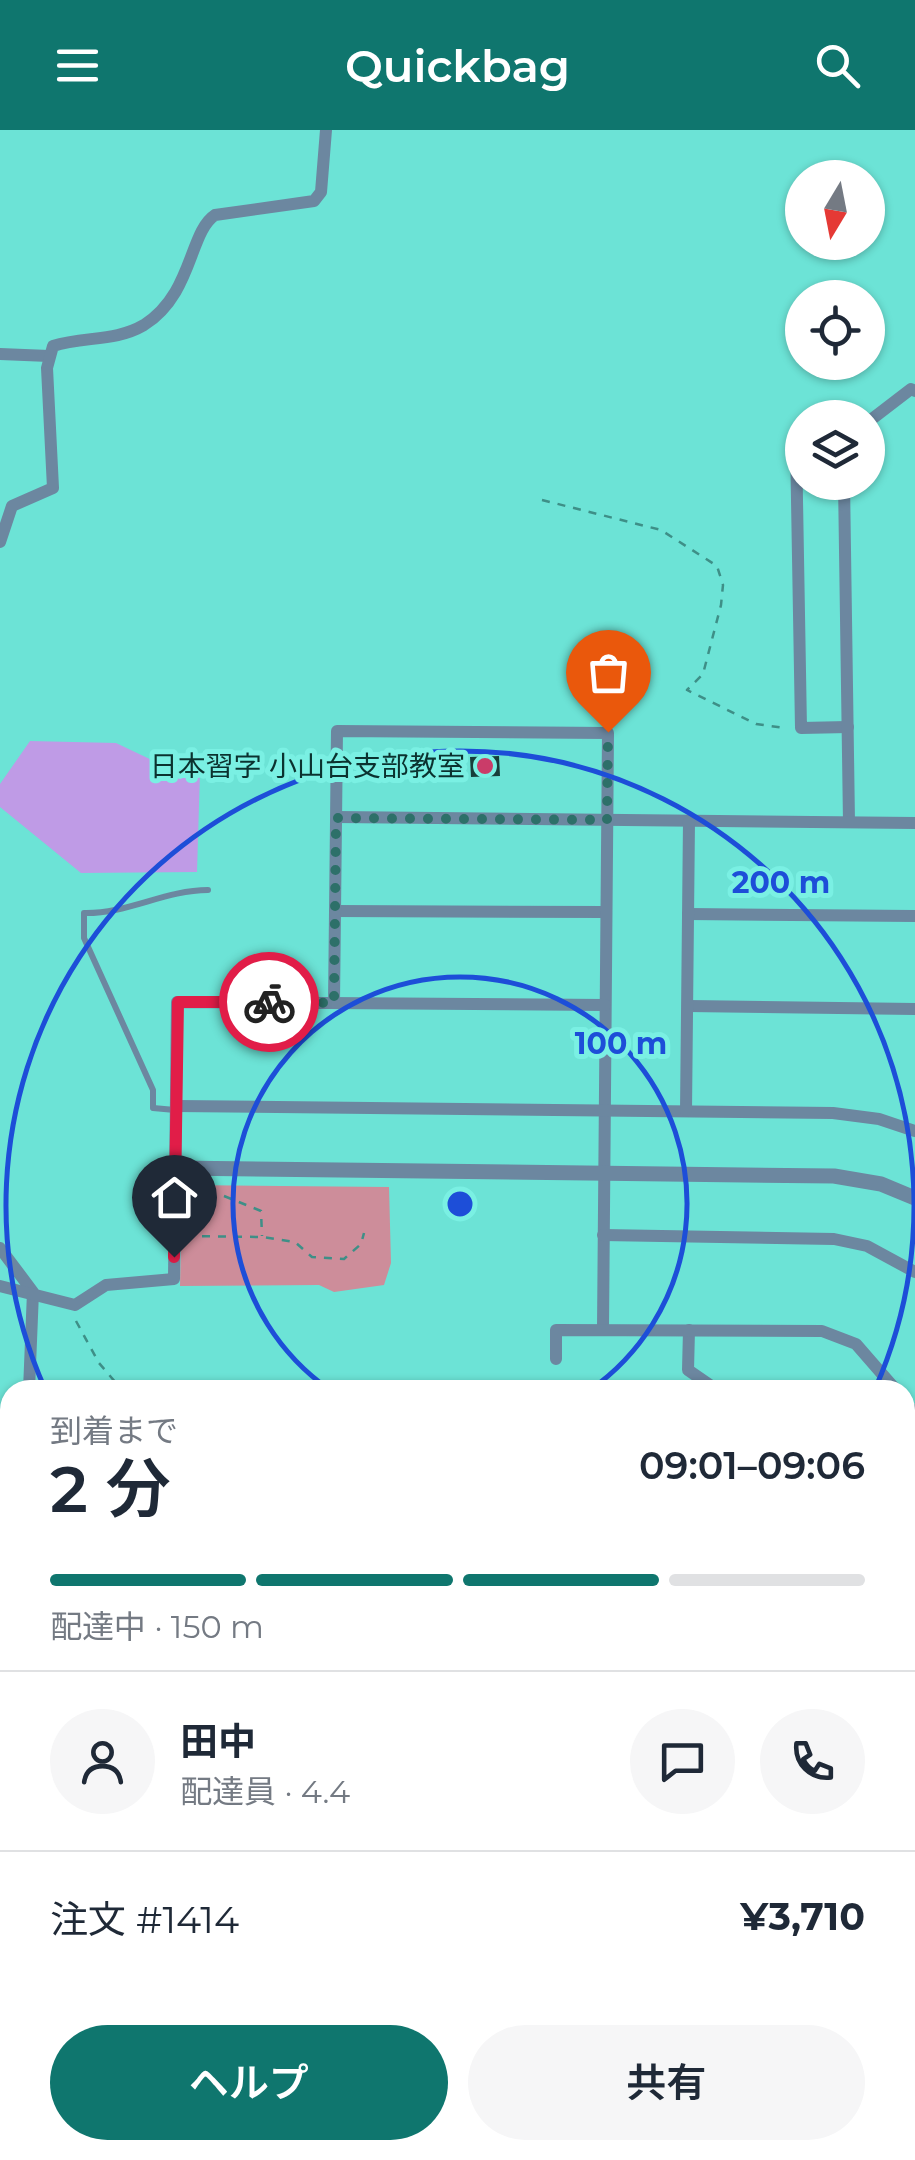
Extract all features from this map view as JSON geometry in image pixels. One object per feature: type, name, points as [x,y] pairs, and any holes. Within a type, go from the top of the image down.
[{"type":"street","points":[[0,542],[6,505],[53,488],[49,356],[53,346],[117,338],[160,313],[181,289],[204,226],[215,215],[314,202],[320,192],[326,130]]},
{"type":"street","points":[[0,354],[49,356]]},
{"type":"street","points":[[885,409],[911,389],[915,391]]},
{"type":"street","points":[[800,500],[802,728],[848,727]]},
{"type":"street","points":[[844,500],[849,822]]},
{"type":"street","points":[[334,1003],[336,731],[608,732],[603,1329]]},
{"type":"street","points":[[336,818],[915,823]]},
{"type":"street","points":[[686,1111],[689,821]]},
{"type":"street","points":[[335,910],[606,912]]},
{"type":"street","points":[[688,914],[915,916]]},
{"type":"street","points":[[0,1286],[75,1304],[106,1285],[174,1279],[178,1002],[605,1005]]},
{"type":"street","points":[[688,1006],[915,1009]]},
{"type":"street","points":[[176,1108],[850,1114],[915,1131]]},
{"type":"street","points":[[176,1168],[834,1176],[881,1184],[915,1198]]},
{"type":"street","points":[[603,1235],[834,1239],[868,1246],[915,1272]]},
{"type":"street","points":[[0,1248],[33,1292],[29,1380]]},
{"type":"street","points":[[556,1359],[556,1330],[834,1333],[866,1352],[888,1380]]},
{"type":"street","points":[[689,1330],[688,1370],[702,1380]]},
{"type":"lane","points":[[176,1108],[153,1108],[152,1090],[84,938],[84,913],[109,914],[177,892],[208,890]]},
{"type":"path","points":[[542,500],[660,530],[717,566],[723,585],[721,605],[703,674],[686,690],[756,724],[802,728]]},
{"type":"path","points":[[224,1196],[260,1211],[262,1238]]},
{"type":"path","points":[[175,1235],[294,1242],[312,1257],[344,1260],[362,1244],[364,1233]]},
{"type":"path","points":[[75,1304],[81,1334],[115,1380]]},
{"type":"shaded area","points":[[30,741],[116,743],[175,771],[200,772],[197,872],[81,873],[0,807],[0,784]]},
{"type":"shaded area","points":[[187,1185],[389,1187],[391,1263],[384,1285],[334,1292],[319,1285],[180,1286],[182,1189]]},
{"type":"building","name":"日本習字 小山台支部教室","points":[[499,756],[500,776],[471,777],[470,757]]},
{"type":"way so far","points":[[269,1002],[334,1003],[336,818],[607,820],[608,732]]},
{"type":"place","name":"日本習字 小山台支部教室","points":[[485,766]]},
{"type":"route","points":[[174,1257],[178,1002],[269,1002]]}]
